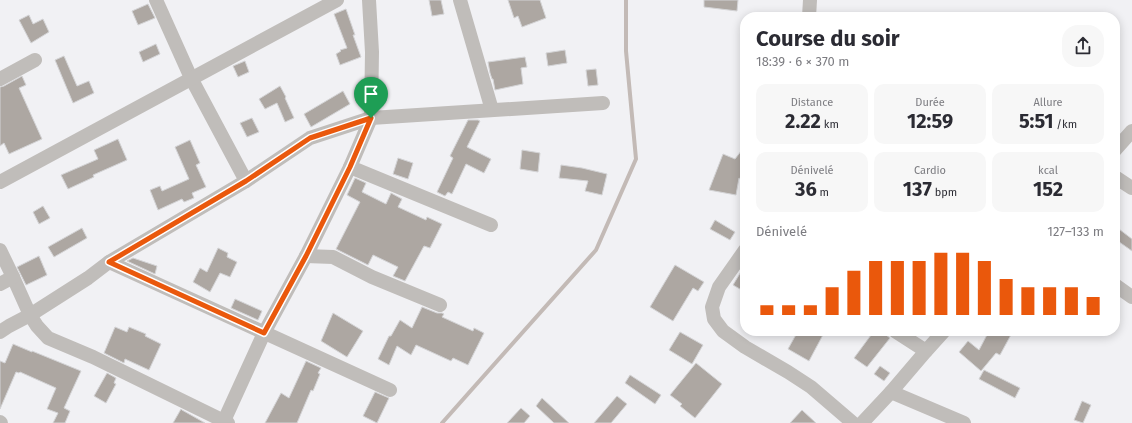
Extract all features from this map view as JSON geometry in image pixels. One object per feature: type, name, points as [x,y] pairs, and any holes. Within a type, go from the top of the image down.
[{"type":"street","points":[[156,0],[191,78],[246,181]]},
{"type":"street","points":[[0,182],[337,0]]},
{"type":"street","points":[[0,250],[30,315],[37,326],[48,338],[94,357],[225,422],[264,333],[306,256],[350,167],[371,118],[372,52],[369,0]]},
{"type":"street","points":[[460,0],[492,110]]},
{"type":"street","points":[[809,12],[810,0]]},
{"type":"street","points":[[0,79],[35,60]]},
{"type":"street","points":[[0,332],[30,315],[88,278],[109,262],[246,181],[310,138],[371,118],[603,103]]},
{"type":"street","points":[[1120,144],[1132,131]]},
{"type":"street","points":[[350,167],[491,225]]},
{"type":"street","points":[[1120,180],[1132,188]]},
{"type":"street","points":[[306,256],[333,257],[372,277],[440,305]]},
{"type":"street","points":[[740,257],[719,287],[712,307],[714,319],[723,331],[745,347],[811,387],[853,423]]},
{"type":"street","points":[[109,262],[390,390]]},
{"type":"street","points":[[0,284],[13,277]]},
{"type":"street","points":[[1120,289],[1132,297]]},
{"type":"street","points":[[903,336],[926,351]]},
{"type":"street","points":[[862,423],[940,336]]},
{"type":"street","points":[[891,392],[964,423]]},
{"type":"building","points":[[429,0],[441,0],[444,14],[432,16]]},
{"type":"building","points":[[508,0],[540,0],[546,18],[522,27],[518,16],[514,18]]},
{"type":"building","points":[[704,0],[738,0],[737,11],[704,7]]},
{"type":"building","points":[[148,4],[155,18],[138,25],[132,11]]},
{"type":"building","points":[[346,9],[361,57],[340,65],[336,54],[341,51],[340,50],[347,48],[334,14]]},
{"type":"building","points":[[29,15],[33,24],[43,19],[49,32],[31,43],[19,20]]},
{"type":"building","points":[[156,44],[160,54],[143,62],[139,52]]},
{"type":"building","points":[[565,50],[567,63],[548,66],[546,53]]},
{"type":"building","points":[[64,56],[77,86],[89,81],[94,93],[73,103],[55,60]]},
{"type":"building","points":[[525,57],[527,67],[521,68],[523,84],[495,90],[488,62]]},
{"type":"building","points":[[245,61],[249,72],[238,77],[233,66]]},
{"type":"building","points":[[596,69],[598,85],[588,86],[586,70]]},
{"type":"building","points":[[22,76],[26,85],[19,88],[42,139],[9,154],[4,143],[0,146],[0,87]]},
{"type":"building","points":[[280,86],[294,118],[285,122],[277,103],[265,109],[259,99]]},
{"type":"building","points":[[343,91],[350,104],[311,127],[304,114]]},
{"type":"building","points":[[252,118],[259,132],[247,137],[240,123]]},
{"type":"building","points":[[468,120],[480,121],[467,147],[491,159],[484,173],[466,164],[452,194],[448,192],[445,196],[437,192],[453,158],[450,156]]},
{"type":"building","points":[[118,139],[127,160],[93,175],[94,177],[68,189],[61,175],[98,159],[94,150]]},
{"type":"building","points":[[190,140],[200,163],[196,165],[206,187],[192,193],[194,198],[184,202],[182,199],[158,210],[150,190],[160,186],[162,191],[189,179],[175,147]]},
{"type":"building","points":[[522,150],[540,153],[538,172],[520,169]]},
{"type":"building","points":[[740,152],[740,179],[739,178],[736,195],[709,190],[723,154],[735,159]]},
{"type":"building","points":[[398,158],[413,163],[408,179],[393,174]]},
{"type":"building","points":[[561,165],[607,174],[602,195],[585,191],[588,181],[559,178]]},
{"type":"building","points":[[355,178],[366,183],[362,192],[386,204],[391,193],[402,199],[398,207],[426,220],[427,217],[442,224],[430,248],[424,246],[405,281],[393,276],[398,267],[373,255],[368,265],[336,249],[360,202],[347,195]]},
{"type":"building","points":[[43,206],[50,218],[39,224],[33,212]]},
{"type":"building","points":[[715,220],[735,232],[730,240],[710,229]]},
{"type":"building","points":[[82,228],[87,238],[54,257],[48,247]]},
{"type":"building","points":[[1120,230],[1132,239],[1132,251],[1120,243]]},
{"type":"building","points":[[218,248],[228,253],[227,257],[237,262],[230,277],[220,273],[210,292],[193,282],[200,268],[207,272]]},
{"type":"building","points":[[39,256],[47,275],[26,285],[17,267]]},
{"type":"building","points":[[133,258],[157,266],[155,274],[127,261]]},
{"type":"building","points":[[675,265],[704,282],[698,291],[693,288],[673,321],[650,307]]},
{"type":"building","points":[[740,273],[740,289],[733,285]]},
{"type":"building","points":[[235,299],[262,311],[258,320],[231,308]]},
{"type":"building","points":[[422,307],[437,313],[442,313],[444,314],[442,317],[473,331],[474,328],[484,333],[468,365],[453,358],[451,361],[416,345],[411,355],[397,346],[389,365],[378,359],[389,336],[391,336],[400,320],[412,328]]},
{"type":"building","points":[[333,313],[363,331],[347,357],[321,341]]},
{"type":"building","points":[[115,327],[127,332],[129,327],[146,334],[145,336],[161,344],[149,370],[125,359],[124,363],[104,353]]},
{"type":"building","points":[[680,332],[703,345],[692,364],[669,350]]},
{"type":"building","points":[[795,336],[822,336],[809,361],[788,349]]},
{"type":"building","points":[[870,336],[887,336],[890,338],[867,367],[854,358]]},
{"type":"building","points":[[986,336],[1010,336],[1000,355],[996,353],[981,371],[959,352],[968,341],[979,350]]},
{"type":"building","points":[[13,344],[81,371],[64,408],[70,411],[65,423],[53,423],[58,413],[47,409],[56,388],[20,372],[16,372],[0,409],[0,361],[5,363]]},
{"type":"building","points":[[306,361],[321,368],[313,391],[311,390],[297,423],[265,423],[281,393],[289,398]]},
{"type":"building","points":[[696,363],[722,384],[695,418],[680,406],[682,404],[670,395]]},
{"type":"building","points":[[880,366],[890,373],[884,381],[874,374]]},
{"type":"building","points":[[984,370],[1020,388],[1015,398],[979,379]]},
{"type":"building","points":[[107,373],[116,378],[114,383],[116,384],[106,403],[94,396]]},
{"type":"building","points":[[630,375],[661,395],[655,404],[625,383]]},
{"type":"building","points":[[375,392],[389,398],[377,423],[363,416]]},
{"type":"building","points":[[617,396],[627,404],[611,423],[594,423]]},
{"type":"building","points":[[542,398],[569,423],[554,423],[536,406]]},
{"type":"building","points":[[1082,401],[1091,405],[1083,423],[1074,420]]},
{"type":"building","points":[[521,408],[530,416],[524,423],[507,423]]},
{"type":"building","points":[[181,409],[182,410],[205,423],[173,423]]},
{"type":"building","points":[[802,410],[816,423],[790,423]]},
{"type":"waterway","points":[[442,423],[596,250],[636,159],[626,51],[626,0]]},
{"type":"route","points":[[371,118],[350,167],[306,256],[264,333],[109,262],[246,181],[310,138],[371,118]]}]
